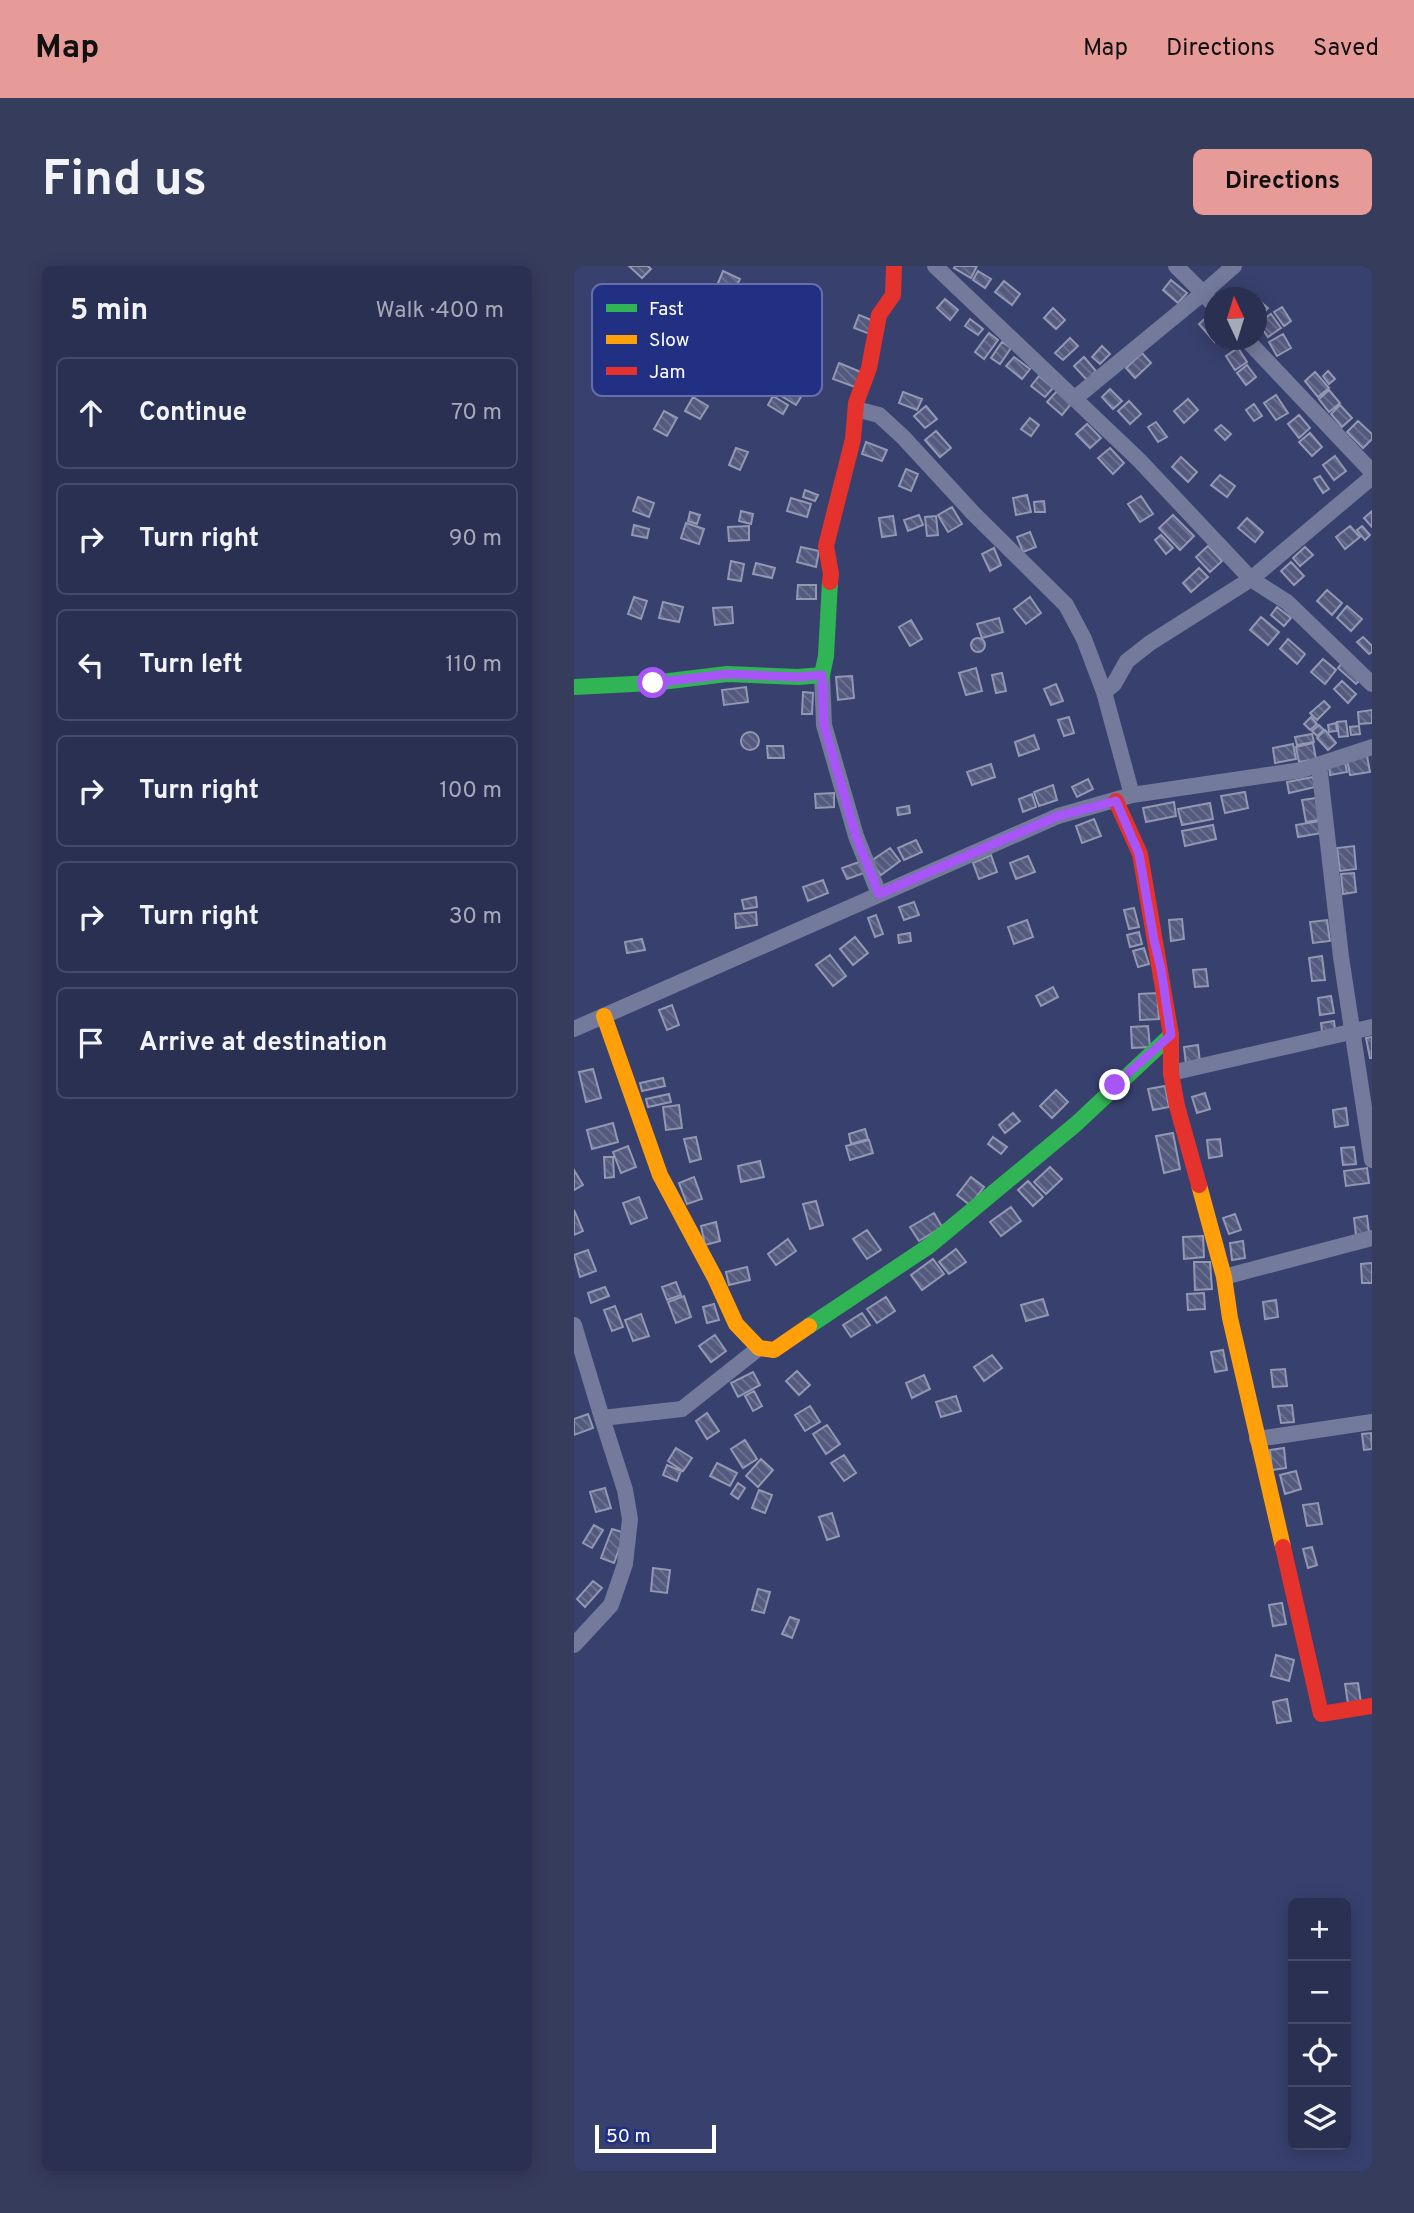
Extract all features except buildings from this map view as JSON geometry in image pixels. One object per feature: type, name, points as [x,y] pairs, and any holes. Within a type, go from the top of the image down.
[{"type":"street","points":[[879,894],[856,836],[824,725],[822,675],[831,573],[826,546],[853,439],[856,409],[869,368],[879,314],[893,295],[894,266]]},
{"type":"street","points":[[935,266],[1139,460],[1251,579],[1287,602],[1372,684]]},
{"type":"street","points":[[1176,266],[1204,294]]},
{"type":"street","points":[[1218,287],[1234,266]]},
{"type":"street","points":[[1074,398],[1204,303]]},
{"type":"street","points":[[1104,692],[1114,684],[1127,661],[1150,643],[1251,579],[1372,475],[1256,350]]},
{"type":"street","points":[[856,409],[879,415],[903,437],[973,513],[1066,606],[1084,639],[1104,692],[1132,795]]},
{"type":"street","points":[[574,687],[653,683],[727,674],[798,677],[822,675]]},
{"type":"street","points":[[574,1029],[1058,816],[1132,795],[1302,770],[1372,747]]},
{"type":"street","points":[[1319,765],[1352,1033],[1372,1160]]},
{"type":"street","points":[[1116,801],[1139,854],[1171,1035],[1171,1073],[1177,1106],[1224,1277],[1230,1318],[1321,1714],[1372,1706]]},
{"type":"street","points":[[604,1016],[660,1175],[715,1278],[736,1324],[759,1348],[774,1350],[929,1246],[1076,1124],[1171,1035]]},
{"type":"street","points":[[1171,1073],[1372,1027]]},
{"type":"street","points":[[1224,1277],[1372,1238]]},
{"type":"street","points":[[574,1325],[625,1490],[630,1519],[625,1564],[611,1605],[574,1645]]},
{"type":"street","points":[[602,1418],[682,1409],[759,1348]]},
{"type":"street","points":[[1257,1439],[1372,1422]]},
{"type":"traffic: fast","points":[[574,687],[653,683],[727,674],[798,677],[822,675],[826,656],[830,582]]},
{"type":"traffic: fast","points":[[809,1326],[929,1246],[1076,1124],[1171,1035]]},
{"type":"traffic: slow","points":[[604,1016],[660,1175],[715,1278],[736,1324],[759,1348],[774,1350],[809,1326]]},
{"type":"traffic: slow","points":[[1199,1185],[1224,1277],[1230,1318],[1283,1547]]},
{"type":"traffic: jam","points":[[830,582],[826,546],[853,439],[856,403],[869,368],[879,315],[893,295],[894,266]]},
{"type":"traffic: jam","points":[[1116,801],[1140,854],[1171,1035],[1171,1073],[1177,1106],[1199,1185]]},
{"type":"traffic: jam","points":[[1283,1547],[1321,1714],[1372,1706]]},
{"type":"route","points":[[653,683],[727,674],[798,677],[822,675],[824,725],[856,836],[879,894],[1058,816],[1116,801],[1139,854],[1171,1035],[1115,1085]]}]
